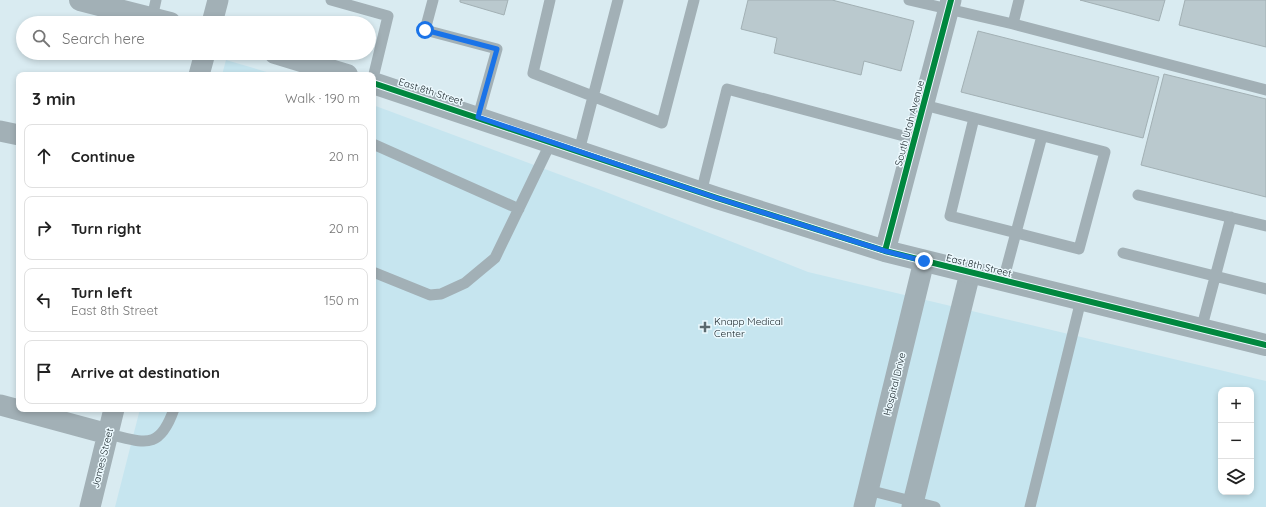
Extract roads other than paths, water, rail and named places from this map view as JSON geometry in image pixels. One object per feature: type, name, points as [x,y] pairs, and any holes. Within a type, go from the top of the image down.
[{"type":"street","points":[[80,0],[159,14]]},
{"type":"street","points":[[214,16],[218,0]]},
{"type":"street","name":"South Utah Avenue","points":[[885,251],[950,5]]},
{"type":"street","points":[[200,72],[203,60]]},
{"type":"street","points":[[298,60],[337,72]]},
{"type":"street","name":"East 8th Street","points":[[376,84],[701,193],[885,251],[1266,345]]},
{"type":"street","points":[[0,131],[16,134]]},
{"type":"street","name":"Hospital Drive","points":[[866,499],[924,261]]},
{"type":"street","points":[[912,504],[970,273]]},
{"type":"street","points":[[0,405],[16,409]]},
{"type":"street","points":[[26,412],[108,434]]},
{"type":"street","name":"James Street","points":[[90,507],[113,412]]},
{"type":"lane","points":[[331,0],[388,16],[374,72]]},
{"type":"lane","points":[[433,0],[425,30],[497,49],[478,117]]},
{"type":"lane","points":[[550,0],[533,73],[662,123],[694,0]]},
{"type":"lane","points":[[579,151],[618,0]]},
{"type":"lane","points":[[909,0],[950,5],[1013,24],[1266,90]]},
{"type":"lane","points":[[1013,24],[1019,0]]},
{"type":"lane","points":[[701,193],[727,89],[915,139]]},
{"type":"lane","points":[[924,105],[1105,152],[1079,249],[950,216],[974,118]]},
{"type":"lane","points":[[1003,281],[1042,136]]},
{"type":"lane","points":[[376,273],[430,295],[441,294],[464,283],[495,258],[520,209],[551,142]]},
{"type":"lane","points":[[376,145],[520,209]]},
{"type":"lane","points":[[1138,195],[1266,226]]},
{"type":"lane","points":[[1201,330],[1230,217]]},
{"type":"lane","points":[[1123,253],[1266,289]]},
{"type":"lane","points":[[1030,507],[1081,300]]},
{"type":"lane","points":[[108,434],[144,442],[153,440],[161,434],[172,412]]},
{"type":"lane","points":[[866,499],[935,507]]},
{"type":"place","name":"Knapp Medical Center","points":[[705,327]]}]
